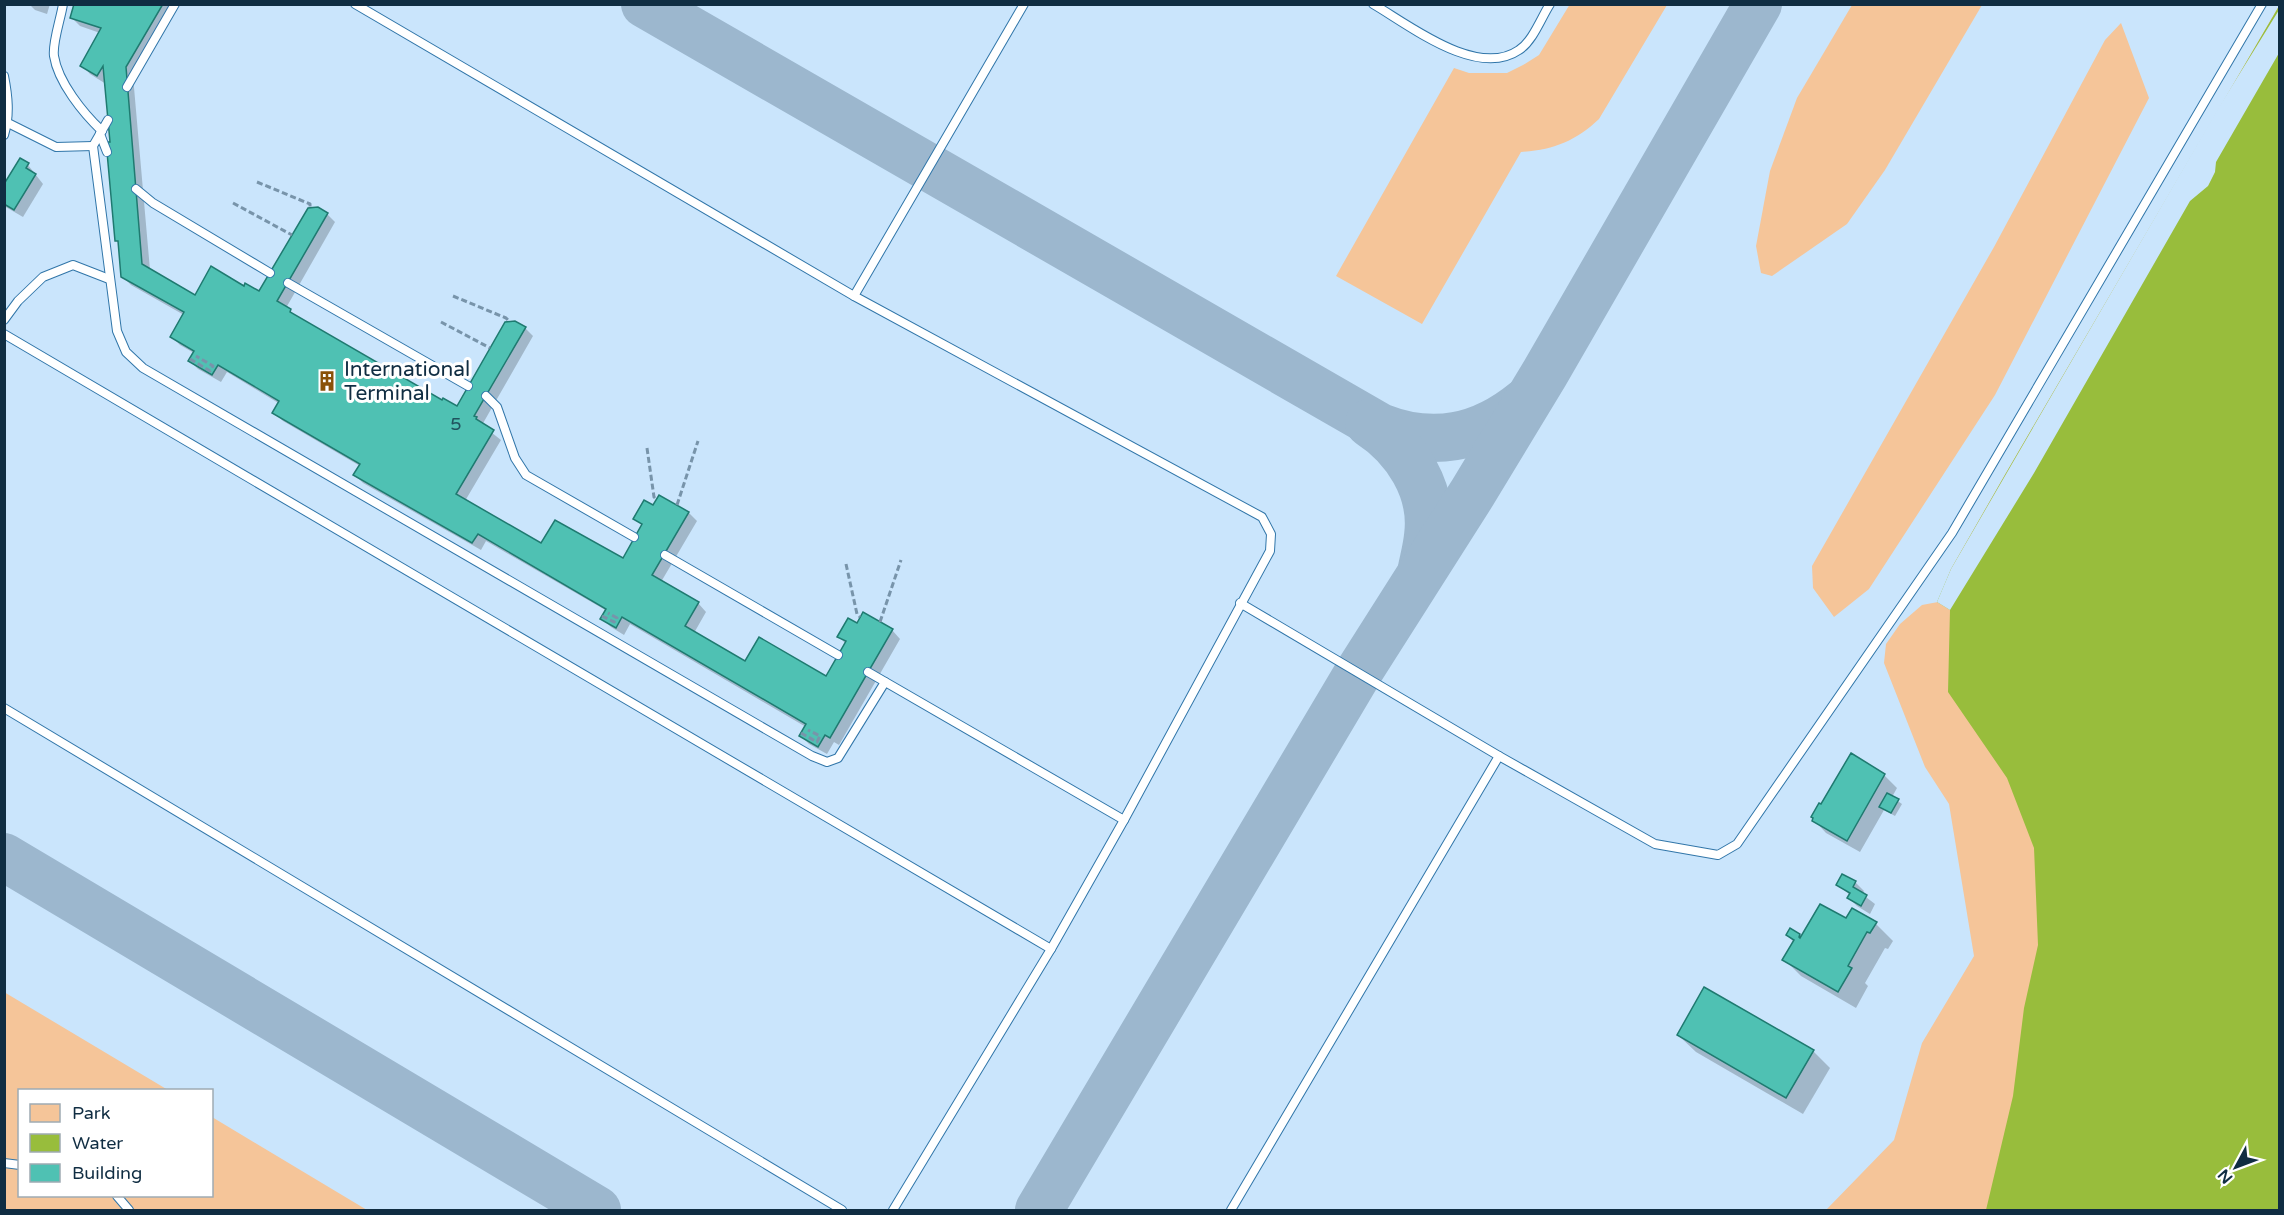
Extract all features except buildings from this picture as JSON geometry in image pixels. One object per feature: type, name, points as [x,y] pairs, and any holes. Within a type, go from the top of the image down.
[{"type":"lane","points":[[63,4],[53,54],[58,70],[71,93],[87,117],[101,132],[107,152]]},
{"type":"lane","points":[[127,87],[175,4]]},
{"type":"lane","points":[[355,4],[854,296],[1262,517],[1271,534],[1270,551],[1124,820],[1051,949],[893,1210]]},
{"type":"lane","points":[[854,296],[1024,4]]},
{"type":"lane","points":[[1373,4],[1456,52],[1476,58],[1500,58],[1520,50],[1550,4]]},
{"type":"lane","points":[[1240,603],[1499,756],[1655,844],[1718,855],[1737,844],[1952,533],[2262,4]]},
{"type":"lane","points":[[4,76],[8,93],[8,123],[4,135]]},
{"type":"lane","points":[[108,120],[93,146],[117,331],[126,352],[143,368],[812,756],[827,762],[838,758],[885,682]]},
{"type":"lane","points":[[8,123],[57,147],[93,146]]},
{"type":"lane","points":[[136,189],[153,203],[270,273]]},
{"type":"lane","points":[[4,320],[18,301],[43,277],[63,269],[74,265],[110,279]]},
{"type":"lane","points":[[288,282],[468,386]]},
{"type":"lane","points":[[4,334],[1051,949]]},
{"type":"lane","points":[[486,396],[497,407],[515,458],[526,475],[634,537]]},
{"type":"lane","points":[[664,555],[838,655]]},
{"type":"lane","points":[[868,672],[1124,820]]},
{"type":"lane","points":[[4,708],[842,1210]]},
{"type":"lane","points":[[1230,1210],[1499,756]]},
{"type":"lane","points":[[118,1197],[129,1210]]},
{"type":"path","points":[[257,182],[310,204],[310,208]]},
{"type":"path","points":[[233,203],[292,235]]},
{"type":"path","points":[[453,296],[506,318],[510,322]]},
{"type":"path","points":[[441,322],[490,348]]},
{"type":"path","points":[[189,359],[210,371],[213,366],[196,356]]},
{"type":"path","points":[[676,505],[698,441]]},
{"type":"path","points":[[647,448],[656,500]]},
{"type":"path","points":[[880,622],[901,560]]},
{"type":"path","points":[[846,564],[857,614],[860,617]]},
{"type":"path","points":[[602,616],[614,622],[617,618],[608,613]]},
{"type":"path","points":[[801,733],[817,742],[820,736],[808,730]]},
{"type":"green space","points":[[1570,4],[1667,5],[1599,119],[1573,139],[1543,149],[1521,152],[1422,324],[1336,276],[1454,68],[1469,73],[1507,73],[1523,65],[1539,55]]},
{"type":"green space","points":[[1852,5],[1982,5],[1885,170],[1847,224],[1772,276],[1761,273],[1756,246],[1770,171],[1797,98]]},
{"type":"green space","points":[[2279,6],[2279,1210],[1826,1210],[1894,1140],[1922,1043],[1974,956],[1949,804],[1925,767],[1884,663],[1886,644],[1900,624],[1922,605],[1938,602],[1951,569]]},
{"type":"green space","points":[[2121,23],[2149,98],[1995,395],[1869,589],[1834,617],[1813,588],[1812,566],[1994,247],[2105,40]]},
{"type":"green space","points":[[4,992],[166,1089],[18,1089],[18,1197],[213,1197],[213,1118],[367,1210],[5,1210]]},
{"type":"water","points":[[2279,6],[2279,1210],[1986,1210],[2013,1096],[2024,1008],[2038,945],[2034,848],[2007,778],[1948,692],[1950,610],[1937,602],[1951,569],[2006,473]]},
{"type":"pier","points":[[2279,10],[2279,53],[2216,162],[2215,172],[2208,186],[2190,201],[2034,473],[1950,610],[1937,602],[1951,569],[2219,107]]},
{"type":"taxiway","points":[[645,4],[1380,427],[1419,437],[1456,436],[1491,424],[1525,402]]},
{"type":"taxiway","points":[[1039,1210],[1358,673],[1473,492],[1545,373],[1758,4]]},
{"type":"taxiway","points":[[1369,423],[1395,444],[1406,457],[1422,486],[1429,519],[1428,540],[1422,568]]},
{"type":"taxiway","points":[[4,857],[597,1210]]},
{"type":"place","name":"International Terminal","points":[[327,381]]}]
